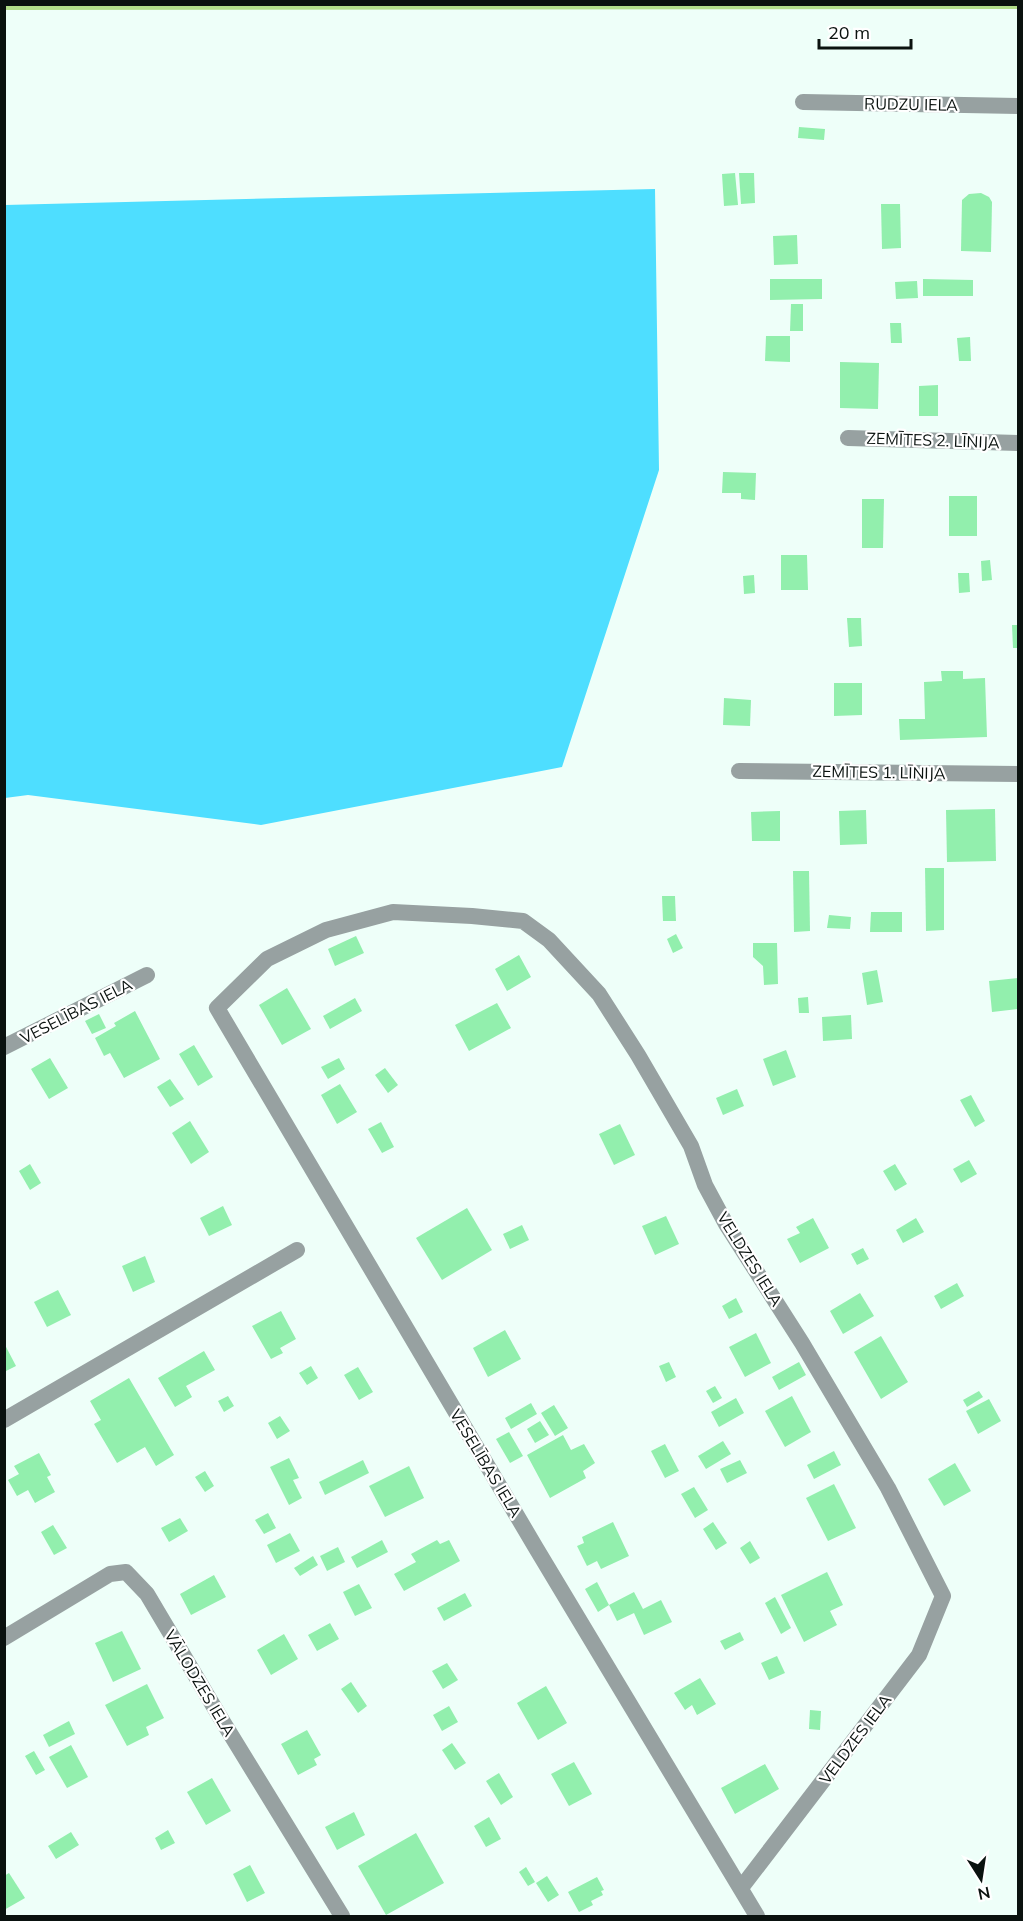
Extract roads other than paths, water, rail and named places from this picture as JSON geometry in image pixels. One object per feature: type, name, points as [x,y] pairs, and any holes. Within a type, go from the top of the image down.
[{"type":"street","name":"RUDZU IELA","points":[[804,102],[1018,106]]},
{"type":"street","name":"ZEMĪTES 2. LĪNIJA","points":[[848,438],[1018,443]]},
{"type":"street","name":"ZEMĪTES 1. LĪNIJA","points":[[739,771],[1018,774]]},
{"type":"street","name":"VELDZES IELA","points":[[217,1008],[267,959],[326,930],[393,912],[523,921],[549,940],[599,994],[638,1055],[691,1146],[705,1185],[726,1224],[802,1343],[888,1488],[943,1596],[919,1655],[741,1888]]},
{"type":"street","name":"VESELĪBAS IELA","points":[[4,1047],[147,975]]},
{"type":"street","name":"VESELĪBAS IELA","points":[[217,1008],[757,1917]]},
{"type":"street","points":[[4,1419],[297,1250]]},
{"type":"street","name":"VĀLODZES IELA","points":[[4,1638],[110,1574],[126,1572],[147,1593],[219,1717],[342,1917]]},
{"type":"water","points":[[655,189],[659,470],[562,767],[261,825],[28,795],[5,798],[5,205]]}]
